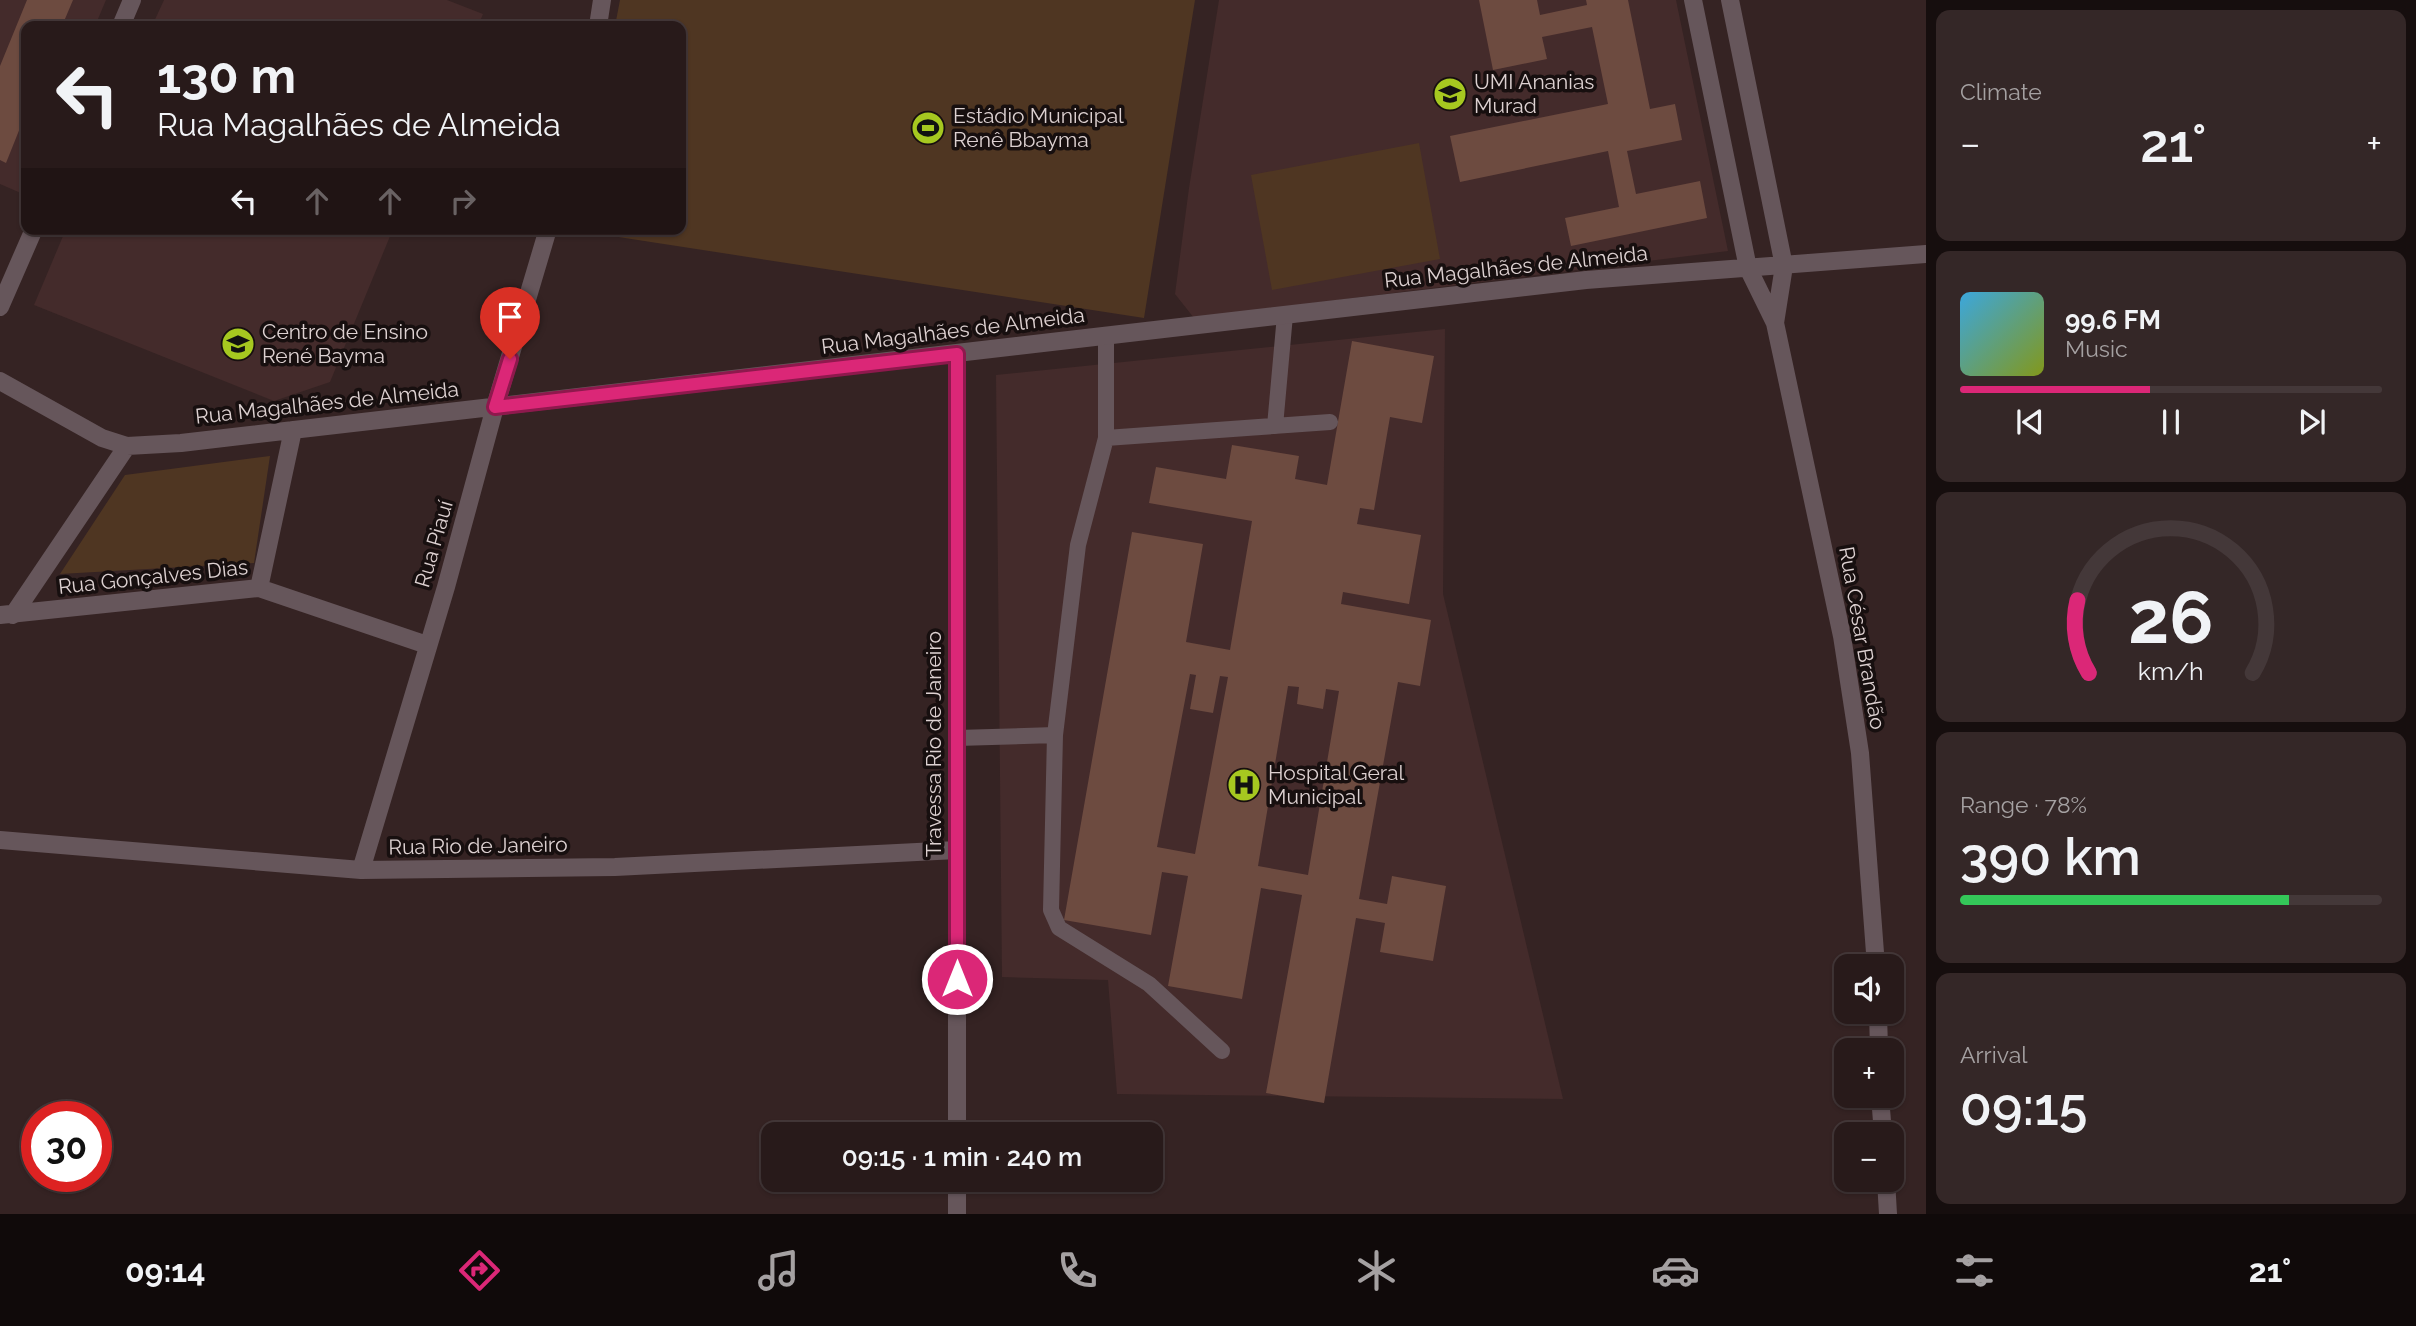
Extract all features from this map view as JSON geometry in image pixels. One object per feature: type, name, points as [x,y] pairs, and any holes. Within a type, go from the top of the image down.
[{"type":"street","points":[[123,21],[132,0]]},
{"type":"street","points":[[599,21],[602,0]]},
{"type":"street","name":"Rua César Brandão","points":[[1693,0],[1748,268],[1776,323],[1842,636],[1860,753],[1875,954]]},
{"type":"street","name":"Rua César Brandão","points":[[1730,0],[1784,266],[1776,323]]},
{"type":"street","points":[[0,307],[31,235]]},
{"type":"street","name":"Rua Piauí","points":[[361,870],[450,574],[495,407],[546,235]]},
{"type":"street","name":"Rua Magalhães de Almeida","points":[[0,381],[102,438],[127,446],[181,443],[1586,279],[1926,254]]},
{"type":"street","name":"Travessa Rio de Janeiro","points":[[957,354],[957,1122]]},
{"type":"street","points":[[259,588],[293,430]]},
{"type":"street","points":[[7,615],[127,446]]},
{"type":"street","name":"Rua Gonçalves Dias","points":[[7,615],[259,588],[427,645]]},
{"type":"street","name":"Rua Rio de Janeiro","points":[[0,840],[361,870],[615,867],[957,850]]},
{"type":"street","points":[[957,1192],[957,1214]]},
{"type":"street","points":[[1887,1192],[1888,1214]]},
{"type":"lane","points":[[1275,426],[1285,315]]},
{"type":"lane","points":[[1106,337],[1106,438],[1078,545],[1055,735],[1051,910],[1059,928],[1149,984],[1222,1051]]},
{"type":"lane","points":[[1106,438],[1330,422]]},
{"type":"lane","points":[[957,738],[1055,735]]},
{"type":"shaded area","points":[[0,0],[106,0],[97,21],[21,21],[21,193],[0,184]]},
{"type":"shaded area","points":[[164,0],[447,0],[483,14],[480,21],[154,21]]},
{"type":"shaded area","name":"Estádio Municipal Renê Bbayma","points":[[620,0],[1195,0],[1144,318],[605,235],[686,235],[686,21],[616,21]]},
{"type":"shaded area","name":"UMI Ananias Murad","points":[[1219,0],[1676,0],[1728,251],[1194,318],[1175,294]]},
{"type":"shaded area","points":[[1419,143],[1440,259],[1272,290],[1251,175]]},
{"type":"shaded area","name":"Centro de Ensino René Bayma","points":[[63,235],[391,235],[330,382],[274,401],[34,305]]},
{"type":"shaded area","name":"Hospital Geral Municipal","points":[[1445,329],[1443,594],[1563,1099],[1117,1094],[1108,980],[1002,977],[996,375]]},
{"type":"shaded area","points":[[270,456],[254,563],[60,574],[125,475]]},
{"type":"building","points":[[27,0],[73,0],[64,21],[21,21],[21,126],[6,163],[0,160],[0,66]]},
{"type":"building","points":[[1479,0],[1537,0],[1540,15],[1587,5],[1586,0],[1628,0],[1650,109],[1675,104],[1682,140],[1627,151],[1636,194],[1700,181],[1707,218],[1571,246],[1565,218],[1619,207],[1608,151],[1460,182],[1450,136],[1608,104],[1592,27],[1542,37],[1547,59],[1493,70]]},
{"type":"building","points":[[1352,341],[1434,356],[1422,423],[1390,417],[1374,510],[1360,508],[1357,524],[1421,535],[1409,604],[1343,592],[1341,604],[1431,620],[1420,686],[1398,682],[1359,899],[1387,904],[1392,876],[1446,886],[1433,961],[1380,952],[1385,923],[1356,918],[1324,1103],[1266,1093],[1302,895],[1261,888],[1242,999],[1168,986],[1188,876],[1162,872],[1151,935],[1064,920],[1132,532],[1203,544],[1186,642],[1230,650],[1252,521],[1149,503],[1156,467],[1226,479],[1232,445],[1299,456],[1295,479],[1327,485]],"holes":[[[1190,674],[1196,675],[1190,709],[1213,713],[1220,676],[1228,677],[1195,854],[1157,847]],[[1288,686],[1299,687],[1297,704],[1323,709],[1326,689],[1339,691],[1308,875],[1258,866]]]},
{"type":"place","name":"UMI Ananias Murad","points":[[1450,94]]},
{"type":"place","name":"Estádio Municipal Renê Bbayma","points":[[928,128]]},
{"type":"place","name":"Centro de Ensino René Bayma","points":[[238,344]]},
{"type":"place","name":"Hospital Geral Municipal","points":[[1244,785]]},
{"type":"route","points":[[510,359],[495,407],[957,354],[957,979]]}]
